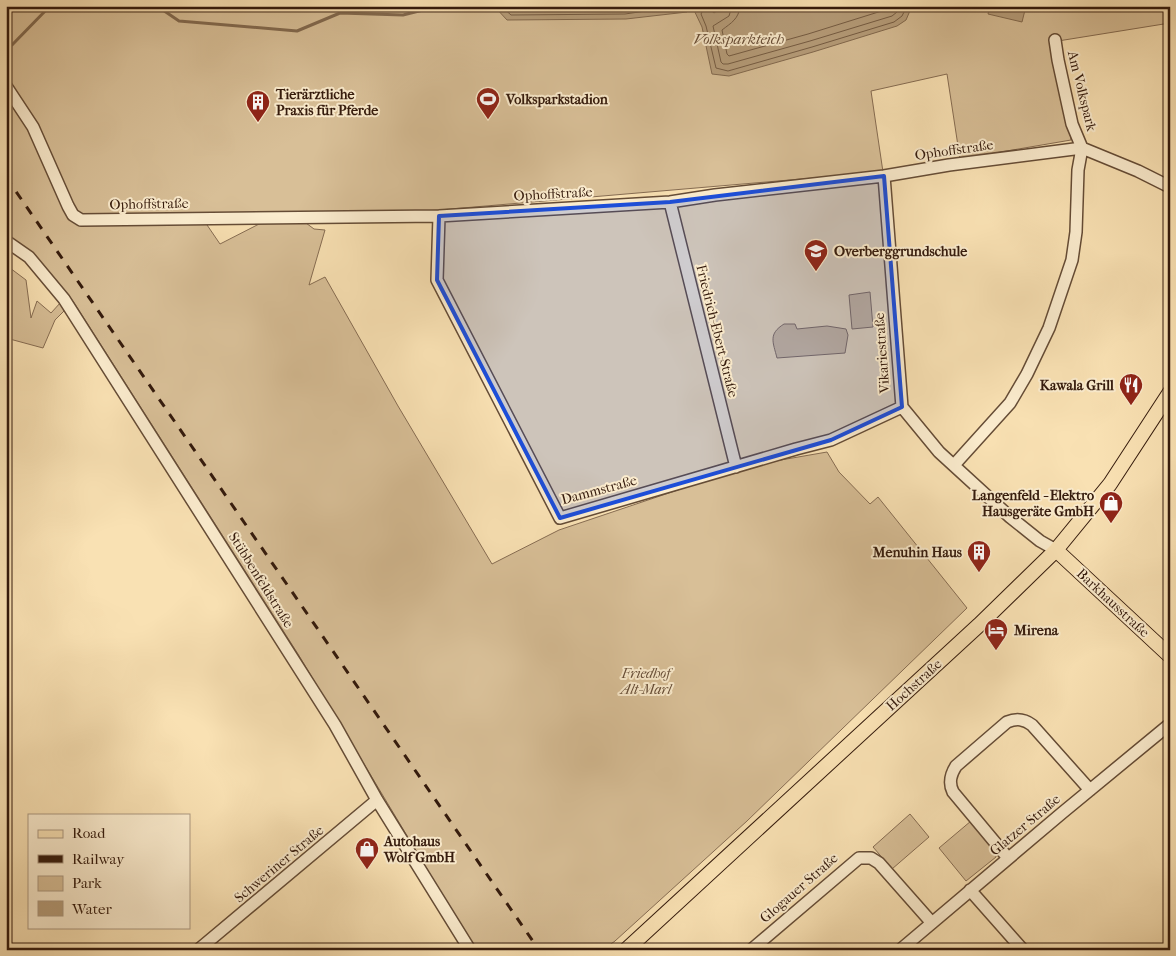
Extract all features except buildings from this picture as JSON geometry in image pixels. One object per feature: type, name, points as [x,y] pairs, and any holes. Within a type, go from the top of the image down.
[{"type":"main road","name":"Hochstraße","points":[[626,950],[979,625],[1056,550],[1110,484],[1170,392]]},
{"type":"main road","name":"Barkhausstraße","points":[[1056,550],[1170,656]]},
{"type":"street","name":"Am Volkspark","points":[[1055,40],[1072,124],[1082,148]]},
{"type":"street","name":"Ophoffstraße","points":[[6,86],[33,127],[73,215],[81,220],[439,216],[670,202],[715,195],[884,176],[949,165],[1082,148],[1138,171],[1170,187]]},
{"type":"street","points":[[954,465],[1010,403],[1027,374],[1049,328],[1072,260],[1076,232],[1078,170],[1082,148]]},
{"type":"street","name":"Vikariestraße","points":[[884,176],[902,407],[939,452],[1025,529],[1040,541],[1056,550]]},
{"type":"street","name":"Friedrich-Ebert-Straße","points":[[670,202],[736,467]]},
{"type":"street","name":"Dammstraße","points":[[439,216],[437,280],[560,518],[796,448],[831,440],[902,407]]},
{"type":"street","name":"Stübbenfeldstraße","points":[[6,241],[29,257],[64,299],[336,725],[378,800],[470,950]]},
{"type":"street","points":[[1008,858],[950,786],[952,773],[956,766],[1007,722],[1014,719],[1032,725],[1090,790]]},
{"type":"street","name":"Glatzer Straße","points":[[900,950],[1170,724]]},
{"type":"street","name":"Schweriner Straße","points":[[198,950],[378,800]]},
{"type":"street","name":"Glogauer Straße","points":[[751,950],[859,858],[871,858],[879,863],[932,923]]},
{"type":"street","points":[[970,890],[1023,950]]},
{"type":"highlighted area","points":[[884,176],[902,407],[831,440],[560,518],[437,280],[439,216],[670,202]]},
{"type":"green space","name":"Friedhof Alt-Marl","points":[[6,6],[1170,6],[1170,23],[1058,41],[1071,140],[960,159],[947,74],[871,91],[883,172],[439,210],[205,222],[220,244],[263,222],[306,223],[314,229],[325,230],[309,285],[325,277],[398,406],[492,564],[559,530],[752,465],[827,452],[839,472],[870,504],[878,497],[967,608],[747,821],[603,950],[477,950],[298,654],[73,301],[42,265],[6,234]]},
{"type":"green space","points":[[6,265],[26,280],[31,318],[37,301],[51,313],[61,302],[66,309],[55,320],[43,348],[6,338]]},
{"type":"green space","points":[[870,292],[873,327],[852,329],[849,295]]},
{"type":"green space","points":[[784,324],[795,324],[797,329],[827,326],[846,329],[848,335],[845,353],[777,358],[773,339],[776,331]]},
{"type":"green space","points":[[910,814],[929,837],[892,869],[873,847]]},
{"type":"green space","points":[[971,821],[996,852],[996,857],[966,881],[939,848]]},
{"type":"water","points":[[494,6],[687,6],[687,12],[626,19],[507,20]]},
{"type":"water","name":"Volksparkteich","points":[[692,6],[706,6],[714,13],[724,6],[752,8],[754,6],[912,6],[906,20],[897,26],[729,76],[712,74],[702,27]]},
{"type":"water","points":[[990,6],[1026,6],[1022,22],[988,14]]},
{"type":"waterway","points":[[6,48],[12,45],[50,6]]},
{"type":"waterway","points":[[157,6],[179,21],[297,31],[340,13],[403,15],[427,9],[430,6]]},
{"type":"waterway","points":[[687,7],[692,7]]},
{"type":"railway","points":[[6,177],[539,950]]},
{"type":"place","name":"Volksparkstadion","points":[[488,120]]},
{"type":"place","name":"Tierärztliche Praxis für Pferde","points":[[258,123]]},
{"type":"place","name":"Overberggrundschule","points":[[816,272]]},
{"type":"place","name":"Kawala Grill","points":[[1131,406]]},
{"type":"place","name":"Langenfeld - Elektro Hausgeräte GmbH","points":[[1111,524]]},
{"type":"place","name":"Menuhin Haus","points":[[979,573]]},
{"type":"place","name":"Mirena","points":[[996,651]]},
{"type":"place","name":"Autohaus Wolf GmbH","points":[[367,870]]}]
